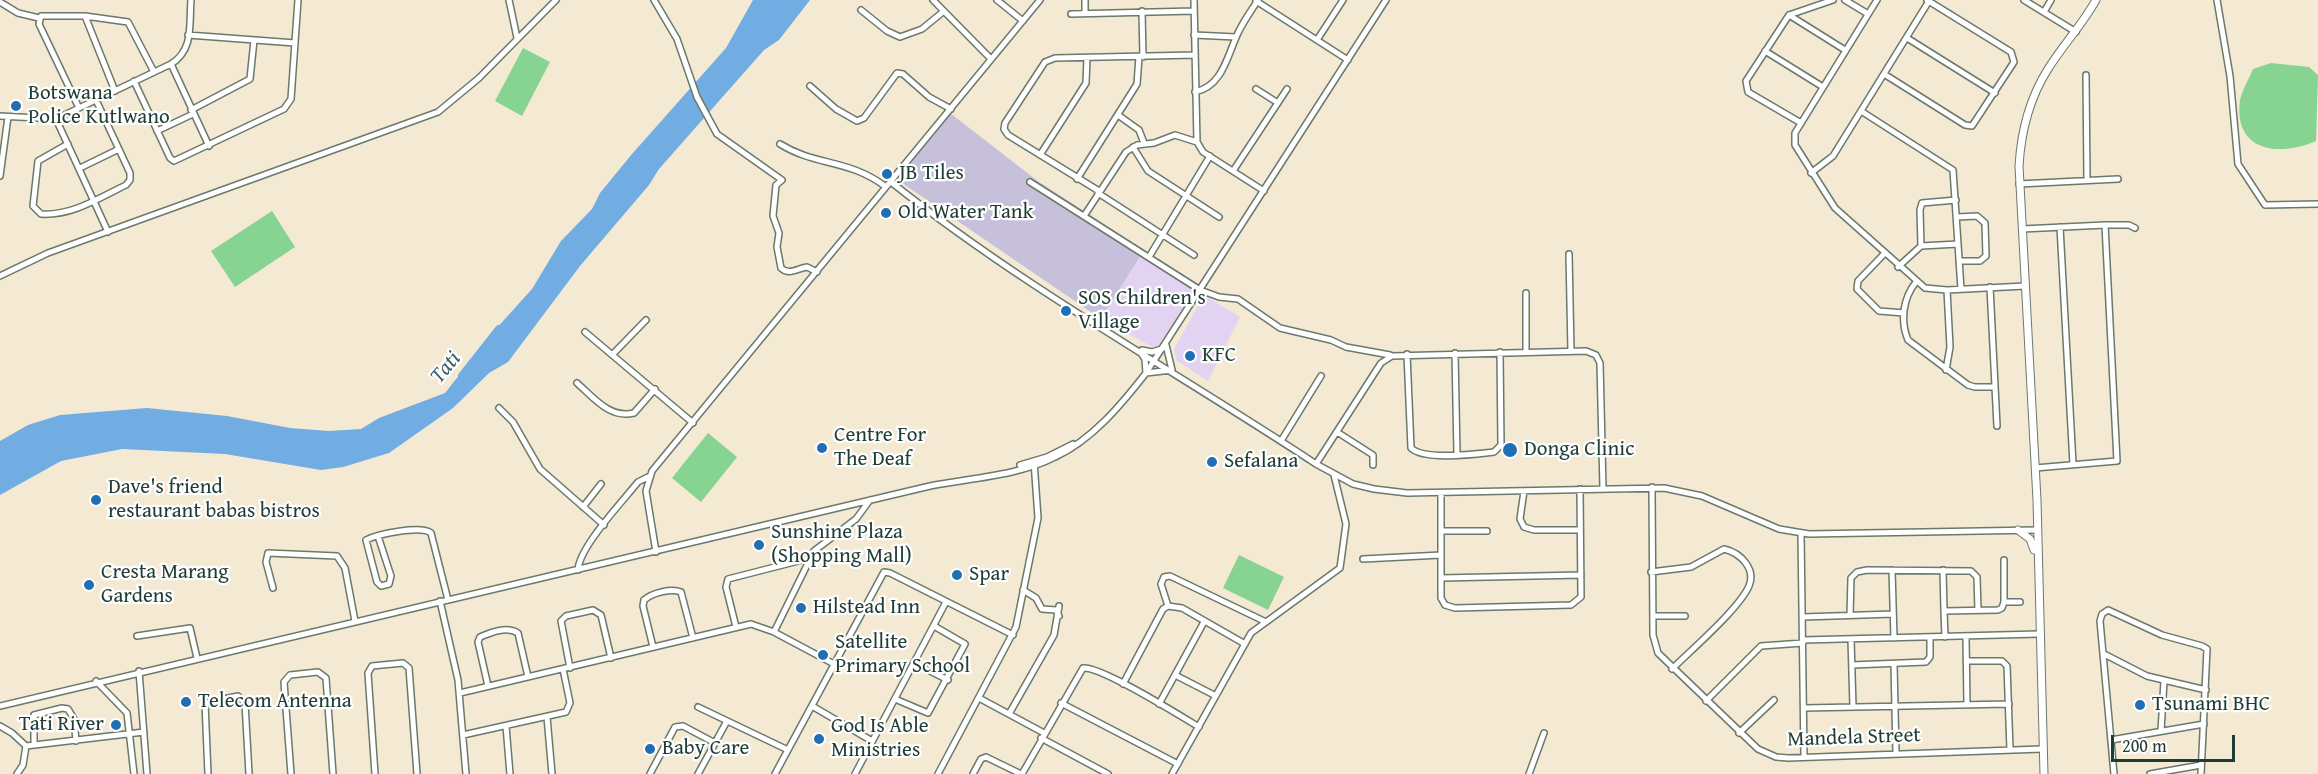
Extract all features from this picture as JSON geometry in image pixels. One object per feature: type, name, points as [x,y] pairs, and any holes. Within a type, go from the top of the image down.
[{"type":"main road","points":[[2043,772],[2035,468],[2019,184],[2022,134],[2033,98],[2048,70],[2096,0]]},
{"type":"main road","points":[[2018,531],[2030,539],[2037,555]]},
{"type":"street","points":[[0,116],[56,119],[171,64],[185,53],[191,0]]},
{"type":"street","points":[[134,81],[170,158],[174,161],[209,146],[289,105],[298,0]]},
{"type":"street","points":[[509,0],[517,38]]},
{"type":"street","points":[[0,276],[48,253],[438,112],[479,78],[556,0]]},
{"type":"street","points":[[654,0],[677,39],[697,97],[715,131],[782,180],[776,185],[777,193],[773,205],[773,216],[779,232],[777,247],[781,268],[785,272],[794,272],[807,267],[817,272]]},
{"type":"street","points":[[933,0],[991,59]]},
{"type":"street","points":[[998,0],[1023,21]]},
{"type":"street","points":[[578,570],[581,558],[638,482],[648,477],[1040,0]]},
{"type":"street","points":[[1085,0],[1085,13]]},
{"type":"street","points":[[1194,0],[1197,142]]},
{"type":"street","points":[[1195,92],[1207,89],[1213,83],[1228,59],[1236,37],[1257,0],[1348,60]]},
{"type":"street","points":[[980,476],[1022,468],[1034,463],[1080,441],[1110,416],[1155,360],[1386,0]]},
{"type":"street","points":[[1801,123],[1746,88],[1746,81],[1789,15],[1833,0]]},
{"type":"street","points":[[1845,0],[1868,14]]},
{"type":"street","points":[[1877,0],[1795,133],[1795,145],[1834,208],[1898,267],[1929,290],[2025,286]]},
{"type":"street","points":[[2024,0],[2076,32]]},
{"type":"street","points":[[2044,12],[2051,0]]},
{"type":"street","points":[[2217,0],[2230,76],[2240,169],[2265,205],[2318,204]]},
{"type":"street","points":[[1317,40],[1341,1]]},
{"type":"street","points":[[1811,172],[1833,156],[1928,1],[2013,54],[2014,62],[1975,124],[1969,126],[1884,74]]},
{"type":"street","points":[[0,2],[18,14],[39,18],[85,16],[128,22],[154,72]]},
{"type":"street","points":[[861,10],[886,31],[900,37],[922,29],[944,11]]},
{"type":"street","points":[[1071,14],[1194,10]]},
{"type":"street","points":[[1077,179],[1137,84],[1141,57],[1142,11]]},
{"type":"street","points":[[1789,15],[1845,50]]},
{"type":"street","points":[[85,16],[115,91]]},
{"type":"street","points":[[39,18],[39,24],[79,108]]},
{"type":"street","points":[[188,35],[295,43]]},
{"type":"street","points":[[1194,35],[1236,37]]},
{"type":"street","points":[[1907,38],[1995,93]]},
{"type":"street","points":[[157,131],[250,79],[255,40]]},
{"type":"street","points":[[1765,51],[1823,87]]},
{"type":"street","points":[[1194,255],[1008,135],[1004,129],[1005,123],[1047,60],[1195,55]]},
{"type":"street","points":[[1040,155],[1086,83],[1087,58]]},
{"type":"street","points":[[171,64],[209,146]]},
{"type":"street","points":[[810,86],[828,103],[856,121],[864,118],[897,73],[903,74],[938,103],[951,109]]},
{"type":"street","points":[[2086,75],[2087,180]]},
{"type":"street","points":[[1256,89],[1278,103]]},
{"type":"street","points":[[1233,171],[1287,89]]},
{"type":"street","points":[[68,144],[38,161],[34,210],[41,214],[59,214],[95,201],[126,185],[130,180],[130,173],[96,100]]},
{"type":"street","points":[[1861,111],[1949,165],[1954,174],[1961,289]]},
{"type":"street","points":[[1118,115],[1139,130],[1144,143]]},
{"type":"street","points":[[0,176],[8,117]]},
{"type":"street","points":[[56,119],[108,232]]},
{"type":"street","points":[[1084,216],[1122,157],[1133,147],[1144,143],[1154,144],[1174,135],[1197,142],[1210,156],[1264,191]]},
{"type":"street","points":[[780,144],[800,154],[863,171],[888,185],[953,231],[1316,464],[1334,474],[1374,489],[1441,494],[1652,487],[1702,496],[1779,529],[1801,534],[2037,530]]},
{"type":"street","points":[[1133,147],[1148,171],[1219,217]]},
{"type":"street","points":[[80,168],[119,149]]},
{"type":"street","points":[[1149,257],[1210,156]]},
{"type":"street","points":[[2019,184],[2118,179]]},
{"type":"street","points":[[1030,182],[1200,290],[1219,297],[1238,299],[1280,328],[1331,340],[1346,347],[1392,356],[1526,351],[1590,352],[1600,360],[1603,489]]},
{"type":"street","points":[[1921,246],[1920,210],[1922,203],[1956,200]]},
{"type":"street","points":[[1957,217],[1977,216],[1986,223],[1986,256],[1980,261],[1959,261]]},
{"type":"street","points":[[2022,229],[2105,225],[2129,225],[2135,228]]},
{"type":"street","points":[[2035,468],[2117,461],[2105,225]]},
{"type":"street","points":[[2060,227],[2073,464]]},
{"type":"street","points":[[1898,267],[1921,246],[1958,244]]},
{"type":"street","points":[[1569,254],[1571,351]]},
{"type":"street","points":[[1884,254],[1858,281],[1857,289],[1879,311],[1904,313]]},
{"type":"street","points":[[1916,282],[1905,297],[1904,313],[1908,340],[1971,387],[1995,387]]},
{"type":"street","points":[[1990,287],[1997,426]]},
{"type":"street","points":[[1946,370],[1950,347],[1947,290]]},
{"type":"street","points":[[1526,293],[1526,351]]},
{"type":"street","points":[[612,355],[646,320]]},
{"type":"street","points":[[585,332],[693,423]]},
{"type":"street","points":[[1138,349],[1152,352],[1164,346]]},
{"type":"street","points":[[1164,346],[1172,370]]},
{"type":"street","points":[[1138,349],[1145,359],[1146,373]]},
{"type":"street","points":[[1407,354],[1411,448],[1421,454],[1457,454],[1494,452],[1501,446],[1500,352]]},
{"type":"street","points":[[1455,353],[1457,454]]},
{"type":"street","points":[[1316,464],[1381,363],[1392,356]]},
{"type":"street","points":[[1146,373],[1172,370]]},
{"type":"street","points":[[1281,441],[1321,376]]},
{"type":"street","points":[[577,383],[611,412],[619,414],[634,413],[655,389]]},
{"type":"street","points":[[499,408],[513,422],[540,469],[604,525]]},
{"type":"street","points":[[1337,432],[1373,455],[1373,465]]},
{"type":"street","points":[[0,706],[96,681],[1034,463]]},
{"type":"street","points":[[938,774],[1013,634],[1038,518],[1034,463]]},
{"type":"street","points":[[1022,468],[1029,473],[1036,484]]},
{"type":"street","points":[[1172,774],[1251,633],[1340,568],[1346,524],[1334,474]]},
{"type":"street","points":[[648,477],[646,499],[656,552]]},
{"type":"street","points":[[583,507],[601,484]]},
{"type":"street","name":"Mandela Street","points":[[1652,487],[1651,572],[1655,647],[1660,657],[1739,733],[1768,754],[1781,758],[2042,749]]},
{"type":"street","points":[[1441,494],[1442,601],[1448,606],[1455,608],[1573,604],[1581,597],[1580,489]]},
{"type":"street","points":[[1524,491],[1520,519],[1524,527],[1534,530],[1580,530]]},
{"type":"street","points":[[774,632],[810,558],[820,544],[856,519],[870,500]]},
{"type":"street","points":[[378,536],[391,576],[389,584],[381,586],[377,582],[366,542],[368,539],[378,536],[420,529],[431,533],[448,600]]},
{"type":"street","points":[[1441,531],[1487,531]]},
{"type":"street","points":[[1801,534],[1804,757]]},
{"type":"street","points":[[1651,572],[1691,567],[1724,549],[1739,557],[1751,572],[1751,580],[1743,597],[1672,669]]},
{"type":"street","points":[[273,588],[266,562],[268,553],[337,556],[343,562],[355,621]]},
{"type":"street","points":[[1363,559],[1441,555]]},
{"type":"street","points":[[736,627],[726,587],[728,579],[810,558]]},
{"type":"street","points":[[1944,611],[2001,609],[2004,602],[2004,560]]},
{"type":"street","points":[[1850,615],[1850,583],[1853,575],[1867,570],[1966,570],[1975,573],[1978,610]]},
{"type":"street","points":[[1892,570],[1894,638]]},
{"type":"street","points":[[1943,570],[1945,637]]},
{"type":"street","points":[[776,774],[884,572],[1013,634]]},
{"type":"street","points":[[1441,578],[1581,575]]},
{"type":"street","points":[[1168,606],[1161,584],[1164,577],[1170,576],[1266,622]]},
{"type":"street","points":[[653,647],[643,608],[644,600],[650,596],[674,590],[681,591],[693,638]]},
{"type":"street","points":[[1023,590],[1036,598],[1042,609],[1056,610],[1059,616]]},
{"type":"street","points":[[440,601],[460,693],[466,774]]},
{"type":"street","points":[[855,774],[946,602]]},
{"type":"street","points":[[2004,602],[2020,602]]},
{"type":"street","points":[[1009,714],[1052,641],[1059,616],[1059,606]]},
{"type":"street","points":[[1123,684],[1163,609],[1168,606],[1182,608],[1245,644]]},
{"type":"street","points":[[570,668],[561,621],[566,616],[593,610],[601,615],[611,658]]},
{"type":"street","points":[[2114,774],[2100,617],[2103,612],[2111,610],[2158,634],[2205,647],[2208,653],[2201,774]]},
{"type":"street","points":[[1803,617],[1893,614]]},
{"type":"street","points":[[1653,616],[1685,616]]},
{"type":"street","points":[[1159,704],[1204,622]]},
{"type":"street","points":[[460,693],[736,627],[757,625],[834,664]]},
{"type":"street","points":[[895,699],[924,714],[929,713],[948,680],[965,644],[934,626]]},
{"type":"street","points":[[137,636],[190,628],[197,658]]},
{"type":"street","points":[[488,686],[478,642],[480,637],[495,632],[511,630],[518,633],[528,677]]},
{"type":"street","points":[[1706,701],[1761,646],[1851,639],[2038,634]]},
{"type":"street","points":[[1966,637],[1966,704]]},
{"type":"street","points":[[1852,665],[1928,661],[1930,638]]},
{"type":"street","points":[[1851,639],[1853,707]]},
{"type":"street","points":[[2104,654],[2164,681],[2206,690]]},
{"type":"street","points":[[1966,661],[2002,661],[2006,664],[2010,750]]},
{"type":"street","points":[[375,774],[368,673],[372,666],[403,663],[409,668],[417,774]]},
{"type":"street","points":[[914,663],[948,680]]},
{"type":"street","points":[[1894,664],[1896,754]]},
{"type":"street","points":[[973,774],[981,759],[986,757],[1021,774],[1083,668],[1091,668],[1123,684],[1199,727]]},
{"type":"street","points":[[463,735],[566,712],[570,707],[563,669]]},
{"type":"street","points":[[139,671],[147,774]]},
{"type":"street","points":[[291,774],[284,682],[290,675],[318,672],[326,678],[333,774]]},
{"type":"street","points":[[1175,675],[1216,696]]},
{"type":"street","points":[[96,681],[127,713],[134,774]]},
{"type":"street","points":[[2161,731],[2164,681]]},
{"type":"street","points":[[208,774],[205,702],[238,696],[245,703],[249,774]]},
{"type":"street","points":[[979,698],[1108,774]]},
{"type":"street","points":[[1739,733],[1774,700]]},
{"type":"street","points":[[1061,703],[1178,764]]},
{"type":"street","points":[[1804,708],[2009,704]]},
{"type":"street","points":[[812,706],[872,741]]},
{"type":"street","points":[[698,707],[788,750]]},
{"type":"street","points":[[34,745],[34,715],[62,708],[68,709],[74,719],[76,741]]},
{"type":"street","points":[[547,717],[552,774]]},
{"type":"street","points":[[698,774],[727,722]]},
{"type":"street","points":[[2111,740],[2204,724]]},
{"type":"street","points":[[0,726],[26,746]]},
{"type":"street","points":[[506,726],[510,774]]},
{"type":"street","points":[[650,774],[675,727],[683,726],[714,743]]},
{"type":"street","points":[[26,746],[144,732]]},
{"type":"street","points":[[1529,774],[1544,733]]},
{"type":"street","points":[[17,774],[23,765],[26,746]]},
{"type":"street","points":[[2150,774],[2201,765]]},
{"type":"shaded area","points":[[950,113],[1039,182],[1144,250],[1101,319],[902,183],[900,176]]},
{"type":"shaded area","points":[[1144,250],[1199,284],[1156,349],[1101,319]]},
{"type":"shaded area","points":[[1204,295],[1240,317],[1208,381],[1177,361],[1174,349]]},
{"type":"green space","points":[[523,48],[550,62],[522,116],[495,101]]},
{"type":"green space","points":[[2271,63],[2309,67],[2318,75],[2316,141],[2288,149],[2274,149],[2251,140],[2244,131],[2240,117],[2242,92],[2253,69]]},
{"type":"green space","points":[[272,211],[295,247],[235,287],[211,251]]},
{"type":"green space","points":[[708,433],[737,457],[701,502],[672,478]]},
{"type":"green space","points":[[1239,555],[1284,577],[1268,610],[1223,588]]},
{"type":"water","points":[[753,0],[810,0],[779,40],[764,50],[659,169],[649,185],[580,266],[508,362],[489,373],[453,408],[389,453],[343,467],[321,470],[225,454],[122,449],[61,461],[0,495],[0,441],[28,425],[60,415],[147,408],[227,416],[290,428],[329,431],[361,429],[379,418],[445,393],[456,379],[484,354],[495,330],[532,289],[561,241],[592,209],[600,193],[726,48]]},
{"type":"waterway","name":"Tati","points":[[462,376],[499,329]]},
{"type":"place","name":"Botswana Police Kutlwano","points":[[16,106]]},
{"type":"place","name":"JB Tiles","points":[[887,174]]},
{"type":"place","name":"Old Water Tank","points":[[886,213]]},
{"type":"place","name":"SOS Children's Village","points":[[1066,311]]},
{"type":"place","name":"KFC","points":[[1190,356]]},
{"type":"place","name":"Centre For The Deaf","points":[[822,448]]},
{"type":"place","name":"Donga Clinic","points":[[1510,450]]},
{"type":"place","name":"Sefalana","points":[[1212,462]]},
{"type":"place","name":"Dave's friend restaurant babas bistros","points":[[96,500]]},
{"type":"place","name":"Sunshine Plaza (Shopping Mall)","points":[[759,545]]},
{"type":"place","name":"Spar","points":[[957,575]]},
{"type":"place","name":"Cresta Marang Gardens","points":[[89,585]]},
{"type":"place","name":"Hilstead Inn","points":[[801,608]]},
{"type":"place","name":"Satellite Primary School","points":[[823,655]]},
{"type":"place","name":"Telecom Antenna","points":[[186,702]]},
{"type":"place","name":"Tsunami BHC","points":[[2140,705]]},
{"type":"place","name":"Tati River","points":[[116,725]]},
{"type":"place","name":"God Is Able Ministries","points":[[819,739]]},
{"type":"place","name":"Baby Care","points":[[650,749]]}]
